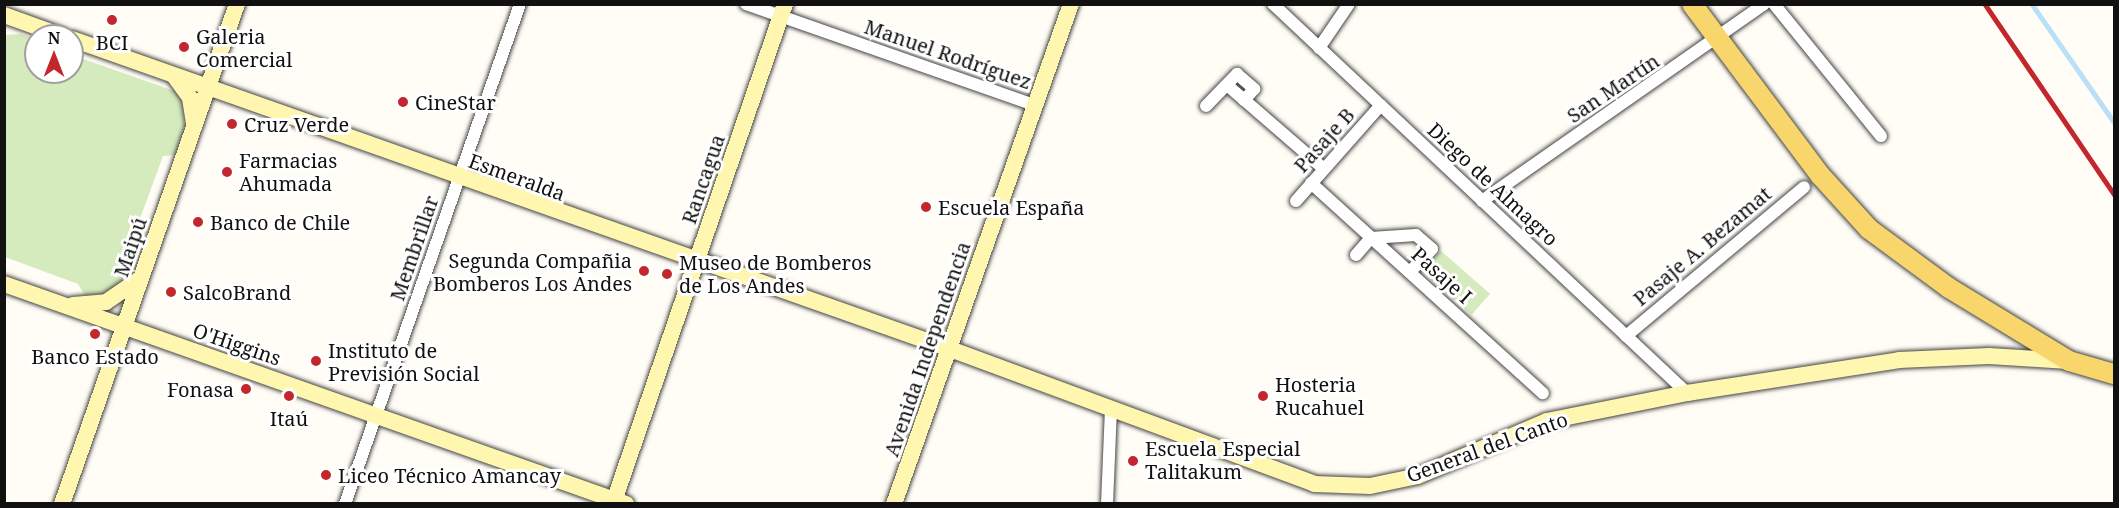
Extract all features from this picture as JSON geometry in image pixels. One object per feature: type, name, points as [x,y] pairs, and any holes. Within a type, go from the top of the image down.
[{"type":"main road","name":"Maipú","points":[[62,504],[237,4]]},
{"type":"main road","name":"Avenida Independencia","points":[[894,504],[1071,4]]},
{"type":"main road","points":[[1692,4],[1716,41],[1869,230],[1949,288],[2069,361]]},
{"type":"main road","name":"Rancagua","points":[[618,502],[696,263],[783,11]]},
{"type":"main road","points":[[4,17],[29,24]]},
{"type":"main road","name":"Esmeralda","points":[[84,43],[696,263],[950,349]]},
{"type":"main road","points":[[174,76],[193,105],[193,130]]},
{"type":"main road","points":[[63,305],[106,303],[143,275]]},
{"type":"main road","name":"O'Higgins","points":[[4,284],[618,502]]},
{"type":"main road","name":"General del Canto","points":[[950,349],[1314,484],[1370,486],[1418,476],[1547,421],[1687,393],[1899,360],[1989,356],[2069,361],[2115,374]]},
{"type":"street","name":"Membrillar","points":[[345,504],[520,4]]},
{"type":"street","name":"Manuel Rodríguez","points":[[746,4],[783,11],[1034,105]]},
{"type":"street","name":"Diego de Almagro","points":[[1273,4],[1687,393]]},
{"type":"street","points":[[1319,48],[1349,4]]},
{"type":"street","name":"San Martín","points":[[1482,201],[1716,41],[1764,4]]},
{"type":"street","points":[[1774,4],[1881,136]]},
{"type":"street","points":[[1206,106],[1237,74],[1254,89],[1244,100]]},
{"type":"street","points":[[1227,85],[1324,169]]},
{"type":"street","name":"Pasaje B","points":[[1296,201],[1381,105]]},
{"type":"street","name":"Pasaje I","points":[[1311,183],[1543,393]]},
{"type":"street","name":"Pasaje A. Bezamat","points":[[1626,336],[1804,187]]},
{"type":"street","name":"Pasaje I","points":[[1371,238],[1416,236],[1432,249],[1410,272]]},
{"type":"street","points":[[1356,255],[1371,238]]},
{"type":"street","points":[[1107,504],[1111,409]]},
{"type":"green space","points":[[4,35],[24,35],[24,84],[84,84],[84,59],[180,93],[185,128],[177,155],[163,156],[126,257],[137,266],[129,282],[110,295],[87,299],[78,284],[5,257]]},
{"type":"green space","points":[[1441,251],[1490,294],[1472,315],[1423,272]]},
{"type":"waterway","points":[[2032,4],[2114,122]]},
{"type":"railway","points":[[1985,4],[2114,194]]},
{"type":"place","name":"BCI","points":[[112,20]]},
{"type":"place","name":"Galeria Comercial","points":[[184,47]]},
{"type":"place","name":"CineStar","points":[[403,102]]},
{"type":"place","name":"Cruz Verde","points":[[232,124]]},
{"type":"place","name":"Farmacias Ahumada","points":[[227,172]]},
{"type":"place","name":"Escuela España","points":[[926,207]]},
{"type":"place","name":"Banco de Chile","points":[[198,222]]},
{"type":"place","name":"Segunda Compañia Bomberos Los Andes","points":[[644,271]]},
{"type":"place","name":"Museo de Bomberos de Los Andes","points":[[667,274]]},
{"type":"place","name":"SalcoBrand","points":[[171,292]]},
{"type":"place","name":"Banco Estado","points":[[95,334]]},
{"type":"place","name":"Instituto de Previsión Social","points":[[316,361]]},
{"type":"place","name":"Fonasa","points":[[246,389]]},
{"type":"place","name":"Itaú","points":[[289,396]]},
{"type":"place","name":"Hosteria Rucahuel","points":[[1263,396]]},
{"type":"place","name":"Escuela Especial Talitakum","points":[[1133,461]]},
{"type":"place","name":"Liceo Técnico Amancay","points":[[326,475]]}]
